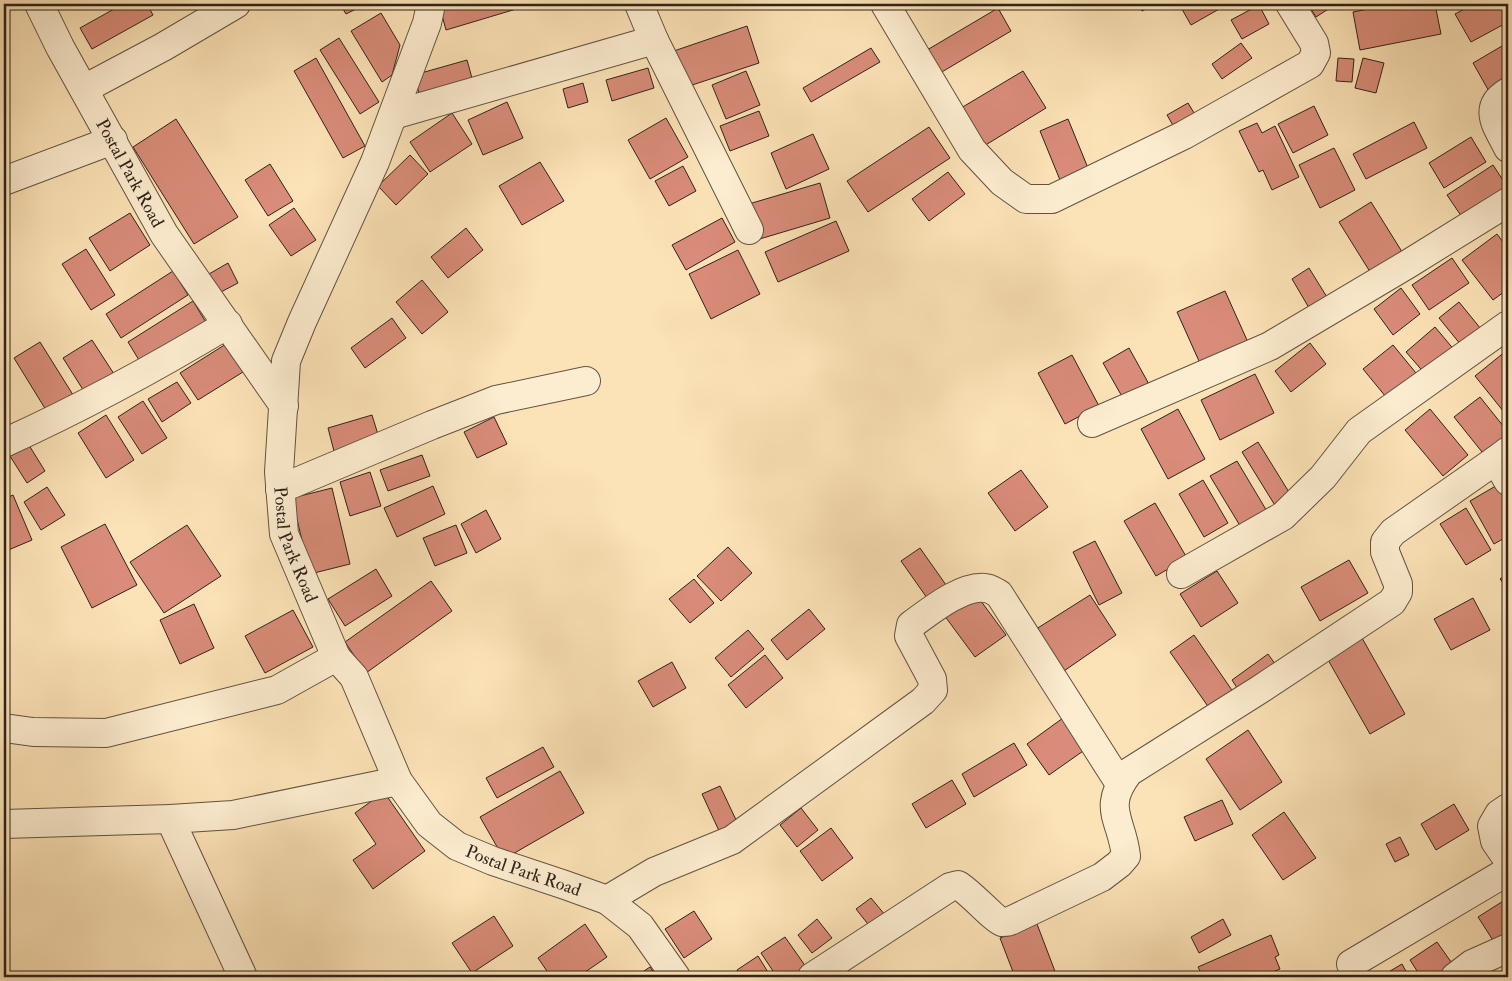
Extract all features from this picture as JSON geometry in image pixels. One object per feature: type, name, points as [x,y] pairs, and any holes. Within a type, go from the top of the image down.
[{"type":"street","name":"Postal Park Road","points":[[39,4],[60,47],[164,234],[284,406],[279,472],[284,534],[336,657],[354,677],[398,782],[429,824],[457,846],[493,862],[607,900],[640,926],[676,977]]},
{"type":"street","points":[[84,89],[163,47],[236,4]]},
{"type":"street","points":[[284,406],[286,361],[376,162],[427,23],[431,4]]},
{"type":"street","points":[[639,4],[654,40],[749,230]]},
{"type":"street","points":[[885,4],[972,150],[1002,182],[1026,199],[1052,199],[1184,136],[1310,64],[1316,53],[1314,43],[1290,4]]},
{"type":"street","points":[[393,115],[654,40]]},
{"type":"street","points":[[1508,92],[1501,96],[1493,107],[1493,117],[1508,148]]},
{"type":"street","points":[[4,181],[113,140]]},
{"type":"street","points":[[1092,423],[1270,346],[1508,202]]},
{"type":"street","points":[[4,443],[125,384],[228,324]]},
{"type":"street","points":[[1181,574],[1283,516],[1323,477],[1359,431],[1508,325]]},
{"type":"street","points":[[280,489],[496,400],[586,381]]},
{"type":"street","points":[[812,977],[950,887],[958,885],[967,890],[996,919],[1010,922],[1102,876],[1119,864],[1126,856],[1124,844],[1114,816],[1115,798],[1120,784],[1129,772],[1259,690],[1392,602],[1398,592],[1398,584],[1385,552],[1385,542],[1393,532],[1504,464]]},
{"type":"street","points":[[607,900],[654,872],[732,840],[923,701],[933,690],[932,680],[909,636],[911,625],[949,599],[975,588],[987,588],[999,594],[1120,784]]},
{"type":"street","points":[[4,728],[33,732],[106,733],[277,690],[336,657]]},
{"type":"street","points":[[4,824],[170,819],[233,815],[398,782]]},
{"type":"street","points":[[1508,808],[1499,814],[1492,826],[1495,841],[1508,860]]},
{"type":"street","points":[[170,819],[243,977]]},
{"type":"street","points":[[1351,964],[1508,871]]},
{"type":"street","points":[[1455,977],[1472,964],[1508,948]]},
{"type":"building","points":[[123,4],[147,4],[153,15],[92,49],[80,28]]},
{"type":"building","points":[[340,4],[366,4],[346,14]]},
{"type":"building","points":[[439,4],[533,4],[446,30]]},
{"type":"building","points":[[1138,4],[1156,4],[1142,11]]},
{"type":"building","points":[[1179,4],[1228,4],[1191,25]]},
{"type":"building","points":[[1308,4],[1336,4],[1316,17]]},
{"type":"building","points":[[1393,4],[1435,4],[1441,34],[1360,50],[1353,12]]},
{"type":"building","points":[[1474,4],[1508,4],[1508,22],[1471,42],[1455,14]]},
{"type":"building","points":[[1259,5],[1269,24],[1242,39],[1231,20]]},
{"type":"building","points":[[998,8],[1011,31],[935,76],[922,53]]},
{"type":"building","points":[[381,13],[400,45],[392,75],[382,82],[351,31]]},
{"type":"building","points":[[747,26],[759,63],[680,89],[668,53]]},
{"type":"building","points":[[339,38],[379,102],[360,114],[320,50]]},
{"type":"building","points":[[1241,43],[1252,58],[1222,79],[1212,64]]},
{"type":"building","points":[[1502,46],[1508,56],[1508,82],[1490,93],[1473,63]]},
{"type":"building","points":[[871,48],[880,62],[811,102],[803,88]]},
{"type":"building","points":[[316,58],[365,146],[343,158],[294,71]]},
{"type":"building","points":[[1338,58],[1354,59],[1352,82],[1336,81]]},
{"type":"building","points":[[1363,58],[1384,63],[1376,93],[1355,88]]},
{"type":"building","points":[[467,60],[475,89],[422,104],[414,75]]},
{"type":"building","points":[[648,68],[654,88],[612,101],[606,80]]},
{"type":"building","points":[[746,71],[760,105],[726,119],[712,85]]},
{"type":"building","points":[[1023,71],[1046,108],[984,146],[961,108]]},
{"type":"building","points":[[583,83],[588,102],[568,108],[563,89]]},
{"type":"building","points":[[507,102],[523,138],[483,155],[468,120]]},
{"type":"building","points":[[1188,103],[1199,121],[1178,134],[1167,115]]},
{"type":"building","points":[[1314,106],[1328,135],[1293,153],[1278,124]]},
{"type":"building","points":[[759,111],[769,136],[730,151],[720,126]]},
{"type":"building","points":[[452,113],[472,144],[430,172],[410,142]]},
{"type":"building","points":[[666,118],[688,157],[650,179],[628,140]]},
{"type":"building","points":[[176,119],[238,217],[194,244],[133,147]]},
{"type":"building","points":[[1068,119],[1088,168],[1060,180],[1040,131]]},
{"type":"building","points":[[1414,122],[1427,148],[1366,179],[1353,154]]},
{"type":"building","points":[[1257,123],[1262,133],[1275,126],[1299,177],[1272,190],[1263,170],[1259,172],[1239,131]]},
{"type":"building","points":[[929,127],[950,158],[868,212],[847,181]]},
{"type":"building","points":[[813,134],[829,169],[786,189],[771,153]]},
{"type":"building","points":[[1471,137],[1486,162],[1444,188],[1429,163]]},
{"type":"building","points":[[1334,148],[1355,190],[1320,208],[1299,165]]},
{"type":"building","points":[[410,155],[428,174],[396,205],[378,186]]},
{"type":"building","points":[[540,162],[564,201],[522,225],[499,186]]},
{"type":"building","points":[[270,164],[293,201],[268,216],[245,180]]},
{"type":"building","points":[[1493,165],[1508,188],[1508,195],[1466,223],[1447,195]]},
{"type":"building","points":[[683,166],[696,191],[669,206],[655,181]]},
{"type":"building","points":[[948,172],[965,194],[929,221],[912,199]]},
{"type":"building","points":[[820,183],[830,218],[753,241],[742,206]]},
{"type":"building","points":[[1371,202],[1404,255],[1372,275],[1339,222]]},
{"type":"building","points":[[294,208],[316,240],[291,256],[269,225]]},
{"type":"building","points":[[130,213],[150,245],[110,271],[89,238]]},
{"type":"building","points":[[722,218],[735,242],[686,270],[672,245]]},
{"type":"building","points":[[836,221],[849,251],[778,282],[765,252]]},
{"type":"building","points":[[466,228],[483,250],[448,278],[431,257]]},
{"type":"building","points":[[1497,234],[1508,249],[1508,289],[1493,300],[1462,260]]},
{"type":"building","points":[[86,249],[115,295],[91,310],[62,264]]},
{"type":"building","points":[[738,250],[760,294],[711,319],[689,274]]},
{"type":"building","points":[[1452,258],[1469,283],[1429,310],[1412,285]]},
{"type":"building","points":[[228,263],[238,283],[219,293],[209,274]]},
{"type":"building","points":[[1309,268],[1330,302],[1312,313],[1292,279]]},
{"type":"building","points":[[173,271],[188,295],[121,338],[106,314]]},
{"type":"building","points":[[422,280],[448,312],[422,334],[396,302]]},
{"type":"building","points":[[1401,288],[1420,314],[1393,335],[1374,309]]},
{"type":"building","points":[[1225,291],[1251,349],[1203,370],[1177,312]]},
{"type":"building","points":[[193,301],[210,329],[145,370],[128,342]]},
{"type":"building","points":[[1459,302],[1481,329],[1461,345],[1439,318]]},
{"type":"building","points":[[392,318],[406,338],[365,368],[351,348]]},
{"type":"building","points":[[1435,327],[1456,352],[1427,376],[1406,352]]},
{"type":"building","points":[[92,340],[116,377],[87,396],[63,358]]},
{"type":"building","points":[[40,342],[75,398],[49,415],[14,358]]},
{"type":"building","points":[[1310,343],[1326,364],[1291,392],[1275,371]]},
{"type":"building","points":[[226,344],[243,372],[198,400],[180,373]]},
{"type":"building","points":[[1393,345],[1416,373],[1386,397],[1363,369]]},
{"type":"building","points":[[1129,348],[1150,386],[1124,400],[1103,363]]},
{"type":"building","points":[[1506,351],[1508,353],[1508,417],[1475,376]]},
{"type":"building","points":[[1072,355],[1099,406],[1065,424],[1038,373]]},
{"type":"building","points":[[1255,374],[1274,413],[1220,440],[1201,400]]},
{"type":"building","points":[[177,382],[191,403],[162,422],[148,399]]},
{"type":"building","points":[[1480,397],[1508,432],[1508,440],[1486,457],[1454,417]]},
{"type":"building","points":[[143,401],[167,438],[142,454],[118,417]]},
{"type":"building","points":[[1178,409],[1205,459],[1168,479],[1141,429]]},
{"type":"building","points":[[1430,409],[1468,455],[1443,476],[1405,430]]},
{"type":"building","points":[[106,415],[134,460],[106,478],[78,433]]},
{"type":"building","points":[[372,415],[380,441],[335,455],[328,428]]},
{"type":"building","points":[[494,417],[507,444],[477,458],[464,432]]},
{"type":"building","points":[[27,442],[45,471],[27,483],[8,453]]},
{"type":"building","points":[[1258,442],[1292,497],[1276,507],[1242,452]]},
{"type":"building","points":[[422,455],[430,476],[388,491],[380,470]]},
{"type":"building","points":[[1237,461],[1271,518],[1245,534],[1210,476]]},
{"type":"building","points":[[1021,470],[1048,507],[1015,531],[988,493]]},
{"type":"building","points":[[370,472],[381,506],[350,516],[340,482]]},
{"type":"building","points":[[1203,480],[1228,523],[1204,537],[1179,494]]},
{"type":"building","points":[[1499,484],[1508,499],[1508,536],[1494,544],[1470,501]]},
{"type":"building","points":[[433,486],[445,514],[397,537],[384,508]]},
{"type":"building","points":[[47,487],[65,515],[41,530],[24,502]]},
{"type":"building","points":[[332,488],[350,564],[310,574],[292,498]]},
{"type":"building","points":[[13,495],[32,540],[6,551],[4,546],[4,499]]},
{"type":"building","points":[[1155,503],[1187,558],[1156,576],[1124,521]]},
{"type":"building","points":[[1466,508],[1491,550],[1466,565],[1440,524]]},
{"type":"building","points":[[486,510],[501,539],[476,553],[461,524]]},
{"type":"building","points":[[105,524],[137,585],[92,608],[61,547]]},
{"type":"building","points":[[187,525],[221,576],[164,613],[130,562]]},
{"type":"building","points":[[456,525],[467,553],[435,566],[423,538]]},
{"type":"building","points":[[1095,541],[1122,593],[1099,605],[1073,552]]},
{"type":"building","points":[[728,547],[752,573],[721,601],[697,576]]},
{"type":"building","points":[[920,548],[951,592],[932,605],[901,561]]},
{"type":"building","points":[[1349,560],[1368,593],[1320,621],[1301,587]]},
{"type":"building","points":[[376,569],[392,596],[345,626],[328,599]]},
{"type":"building","points":[[1217,571],[1238,603],[1201,627],[1180,594]]},
{"type":"building","points":[[1508,573],[1508,589],[1500,579]]},
{"type":"building","points":[[694,579],[714,603],[690,623],[669,599]]},
{"type":"building","points":[[431,581],[452,611],[366,673],[345,642]]},
{"type":"building","points":[[975,593],[1006,635],[975,657],[944,615]]},
{"type":"building","points":[[1090,595],[1116,635],[1061,673],[1033,631]]},
{"type":"building","points":[[1473,598],[1490,630],[1451,650],[1434,619]]},
{"type":"building","points":[[194,604],[214,648],[180,664],[160,620]]},
{"type":"building","points":[[809,609],[825,629],[787,660],[771,640]]},
{"type":"building","points":[[293,610],[313,647],[265,673],[245,636]]},
{"type":"building","points":[[748,630],[764,649],[731,677],[715,658]]},
{"type":"building","points":[[1194,635],[1238,699],[1214,715],[1170,652]]},
{"type":"building","points":[[1362,638],[1405,714],[1370,734],[1327,658]]},
{"type":"building","points":[[1268,654],[1278,668],[1241,694],[1232,680]]},
{"type":"building","points":[[765,655],[783,678],[746,708],[728,685]]},
{"type":"building","points":[[672,662],[686,688],[653,707],[638,681]]},
{"type":"building","points":[[1063,718],[1086,749],[1049,775],[1027,744]]},
{"type":"building","points":[[1248,730],[1282,782],[1240,810],[1206,759]]},
{"type":"building","points":[[1014,743],[1027,765],[974,797],[962,774]]},
{"type":"building","points":[[543,747],[554,767],[497,798],[486,778]]},
{"type":"building","points":[[560,771],[584,813],[504,859],[480,817]]},
{"type":"building","points":[[952,780],[966,804],[926,828],[912,804]]},
{"type":"building","points":[[720,786],[738,824],[720,833],[702,794]]},
{"type":"building","points":[[384,792],[425,851],[373,889],[353,860],[376,844],[355,813]]},
{"type":"building","points":[[1222,800],[1233,824],[1195,841],[1184,817]]},
{"type":"building","points":[[1454,804],[1469,830],[1436,850],[1421,824]]},
{"type":"building","points":[[801,808],[818,830],[797,847],[780,825]]},
{"type":"building","points":[[1284,812],[1316,858],[1283,880],[1252,835]]},
{"type":"building","points":[[831,828],[853,858],[822,881],[800,851]]},
{"type":"building","points":[[1400,837],[1409,855],[1395,862],[1386,844]]},
{"type":"building","points":[[871,898],[890,921],[875,933],[856,909]]},
{"type":"building","points":[[1508,898],[1508,937],[1496,945],[1478,917]]},
{"type":"building","points":[[694,911],[712,939],[684,958],[665,929]]},
{"type":"building","points":[[494,916],[513,946],[472,973],[452,943]]},
{"type":"building","points":[[817,919],[832,938],[812,953],[798,935]]},
{"type":"building","points":[[1223,919],[1231,935],[1199,953],[1191,937]]},
{"type":"building","points":[[585,924],[607,957],[578,977],[551,977],[538,958]]},
{"type":"building","points":[[1037,924],[1056,974],[1048,977],[1015,977],[1000,938]]},
{"type":"building","points":[[1271,935],[1279,955],[1275,957],[1280,969],[1261,977],[1203,977],[1198,967]]},
{"type":"building","points":[[785,937],[811,974],[806,977],[777,977],[761,953]]},
{"type":"building","points":[[1437,942],[1456,969],[1444,977],[1421,977],[1410,960]]},
{"type":"building","points":[[758,956],[771,977],[741,977],[737,970]]},
{"type":"building","points":[[1402,964],[1409,977],[1380,977]]},
{"type":"building","points":[[650,967],[657,977],[635,977]]}]
